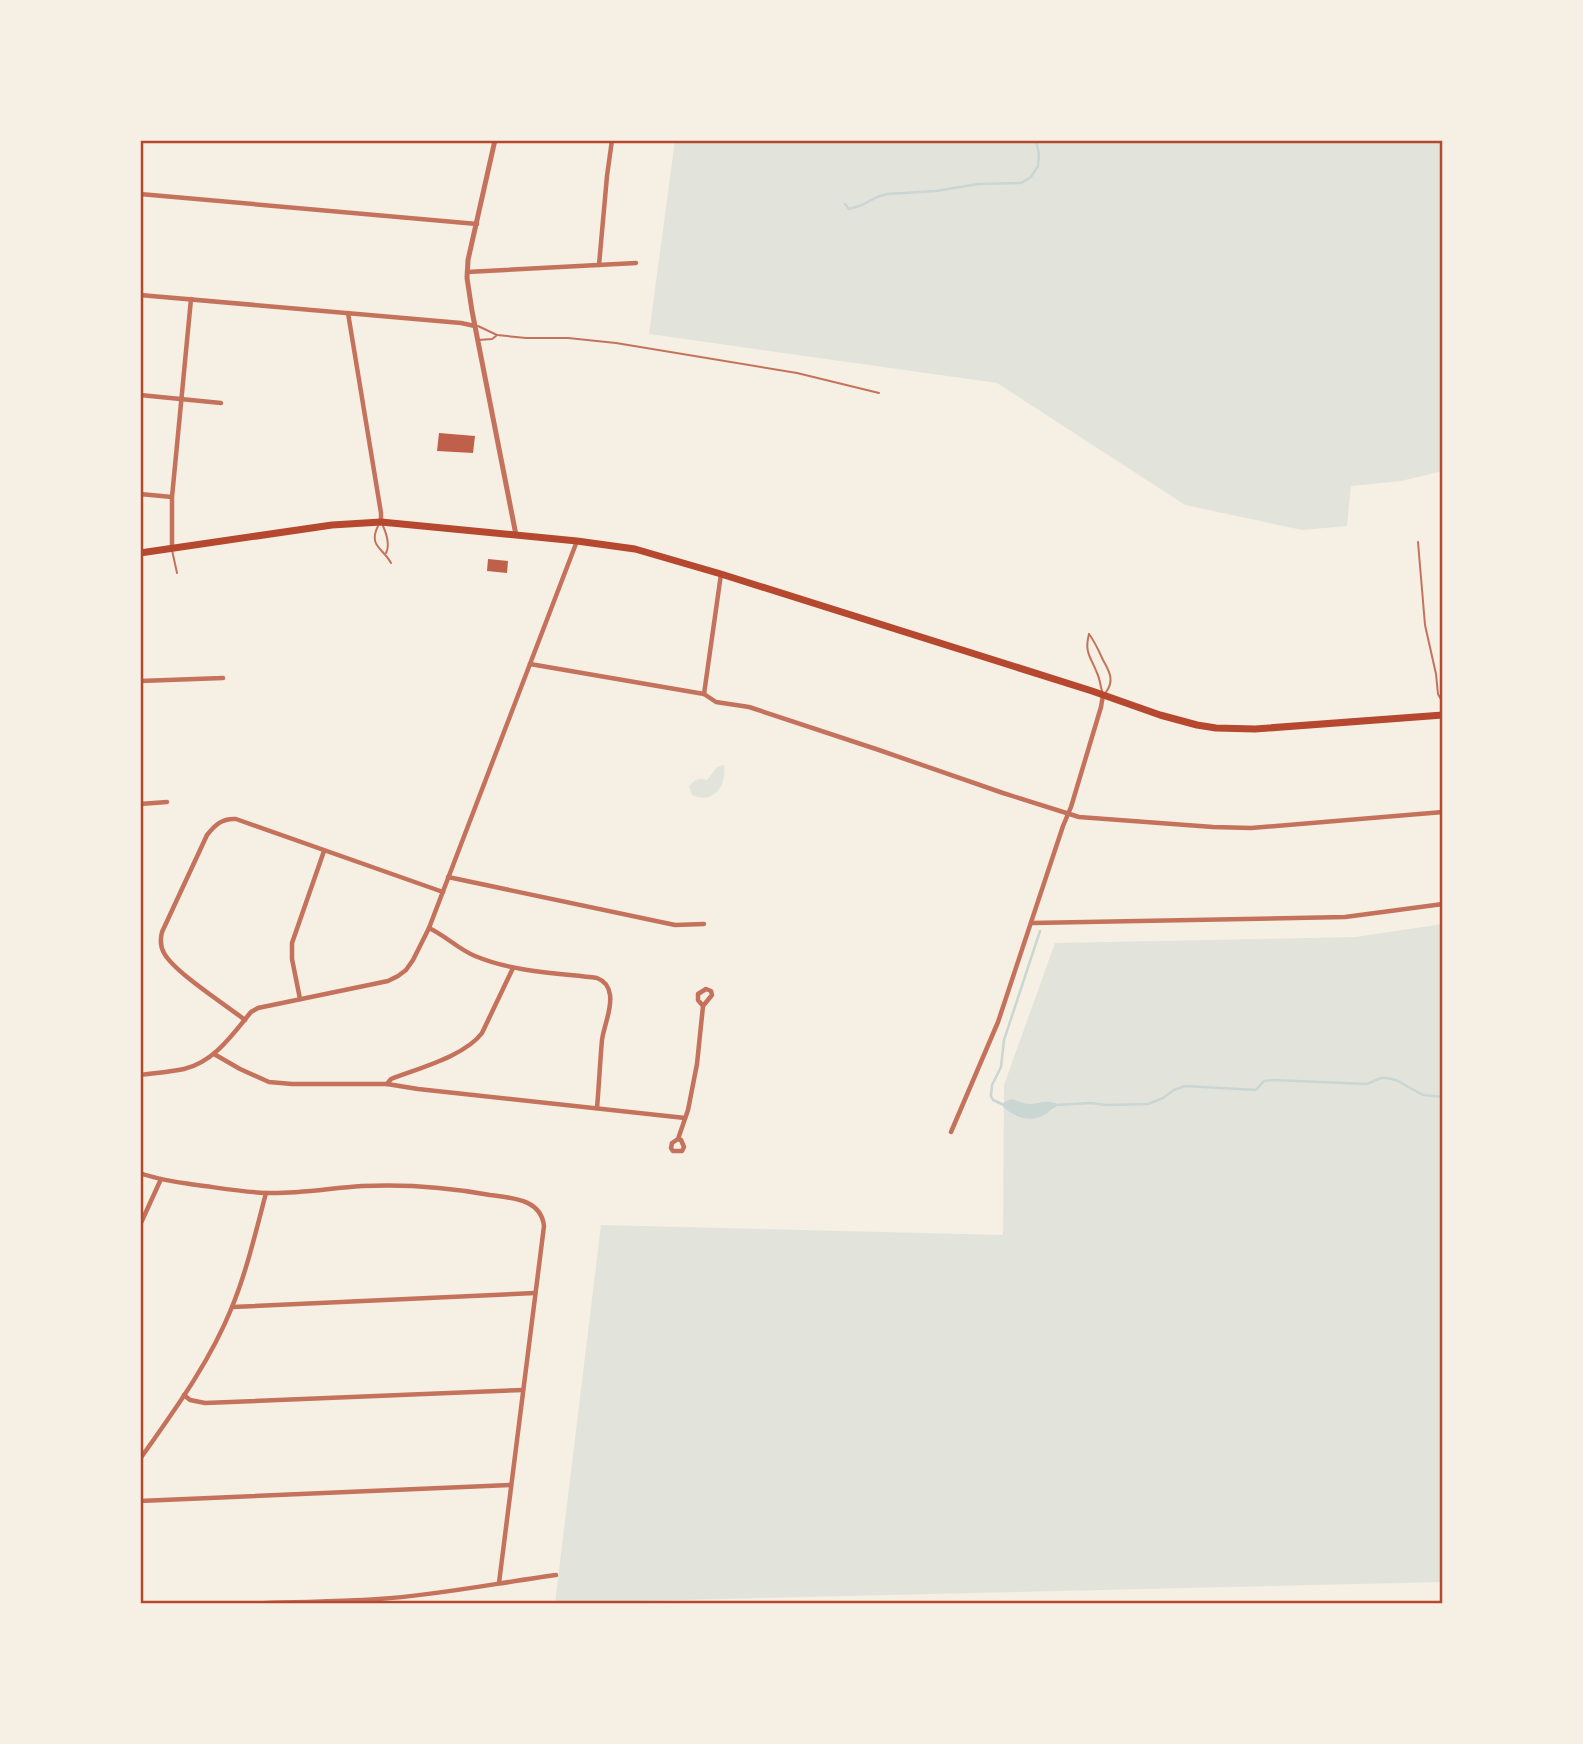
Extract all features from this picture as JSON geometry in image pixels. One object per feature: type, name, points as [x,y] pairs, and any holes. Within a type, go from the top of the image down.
[{"type":"main road","points":[[140,553],[332,525],[381,522],[577,541],[635,550],[721,574],[1196,725],[1236,730],[1443,715]]},
{"type":"street","points":[[495,140],[467,272],[470,302],[516,536]]},
{"type":"street","points":[[599,265],[612,140]]},
{"type":"street","points":[[140,194],[477,223]]},
{"type":"street","points":[[467,272],[636,263]]},
{"type":"street","points":[[140,295],[475,326]]},
{"type":"street","points":[[172,548],[172,498],[191,299]]},
{"type":"street","points":[[348,313],[380,502],[381,522]]},
{"type":"street","points":[[140,395],[221,403]]},
{"type":"street","points":[[140,494],[172,498]]},
{"type":"street","points":[[140,1075],[185,1069],[198,1064],[214,1054],[251,1012],[258,1009],[379,984],[398,976],[413,960],[429,928],[577,541]]},
{"type":"street","points":[[704,694],[721,574]]},
{"type":"street","points":[[530,664],[704,694],[716,702],[749,707],[1003,793],[1089,819],[1251,828],[1443,812]]},
{"type":"street","points":[[140,681],[223,678]]},
{"type":"street","points":[[951,1132],[998,1023],[1068,814],[1103,695]]},
{"type":"street","points":[[140,804],[167,802]]},
{"type":"street","points":[[245,1020],[181,971],[168,958],[161,945],[162,932],[207,835],[219,822],[229,818],[236,819],[443,891]]},
{"type":"street","points":[[300,999],[292,959],[292,943],[324,851]]},
{"type":"street","points":[[448,877],[675,925],[704,924]]},
{"type":"street","points":[[1031,923],[1345,917],[1443,904]]},
{"type":"street","points":[[429,928],[473,955],[513,968],[597,978],[603,981],[610,995],[603,1037],[597,1108]]},
{"type":"street","points":[[387,1084],[391,1079],[461,1051],[477,1040],[513,968]]},
{"type":"street","points":[[678,1139],[688,1110],[697,1064],[703,1006]]},
{"type":"street","points":[[214,1054],[223,1061],[269,1082],[387,1084],[685,1118]]},
{"type":"street","points":[[140,1173],[161,1179],[266,1193],[361,1186],[423,1186],[522,1200],[537,1209],[543,1218],[544,1226],[499,1583]]},
{"type":"street","points":[[140,1225],[161,1179]]},
{"type":"street","points":[[140,1460],[184,1395],[232,1307],[253,1244],[266,1193]]},
{"type":"street","points":[[232,1307],[535,1293]]},
{"type":"street","points":[[184,1395],[190,1400],[205,1403],[523,1390]]},
{"type":"street","points":[[140,1501],[510,1485]]},
{"type":"street","points":[[239,1604],[379,1599],[556,1576]]},
{"type":"lane","points":[[475,326],[497,335],[616,343],[797,373],[879,393]]},
{"type":"lane","points":[[478,340],[492,339],[497,335]]},
{"type":"lane","points":[[381,522],[374,539],[377,549],[386,554],[391,563]]},
{"type":"lane","points":[[381,522],[389,548],[386,554]]},
{"type":"lane","points":[[1418,542],[1425,625],[1438,694],[1443,703]]},
{"type":"lane","points":[[172,548],[177,573]]},
{"type":"lane","points":[[1089,634],[1097,644],[1110,673],[1109,687],[1103,695],[1099,677],[1088,656],[1086,644],[1089,634]]},
{"type":"shaded area","points":[[675,140],[1443,140],[1443,471],[1401,481],[1351,486],[1347,526],[1302,530],[1185,505],[997,383],[649,334]]},
{"type":"shaded area","points":[[724,765],[721,786],[713,795],[692,795],[689,786],[695,780],[707,780],[717,767]]},
{"type":"shaded area","points":[[1443,924],[1443,1582],[555,1603],[601,1225],[1003,1235],[1004,1085],[1055,943],[1355,937]]},
{"type":"shaded area","points":[[1012,1099],[1028,1104],[1052,1102],[1056,1103],[1056,1107],[1036,1118],[1024,1118],[1003,1107],[1004,1102]]},
{"type":"building","points":[[439,433],[475,436],[473,453],[437,451]]},
{"type":"building","points":[[488,559],[508,561],[507,573],[487,571]]},
{"type":"waterway","points":[[845,204],[849,209],[887,194],[936,191],[978,184],[1021,183],[1031,177],[1038,166],[1036,140]]},
{"type":"waterway","points":[[1004,1105],[993,1100],[992,1085],[1001,1067],[1004,1040],[1040,931]]},
{"type":"waterway","points":[[1056,1105],[1148,1104],[1185,1086],[1256,1090],[1264,1081],[1273,1080],[1367,1084],[1387,1078],[1423,1095],[1443,1097]]}]
